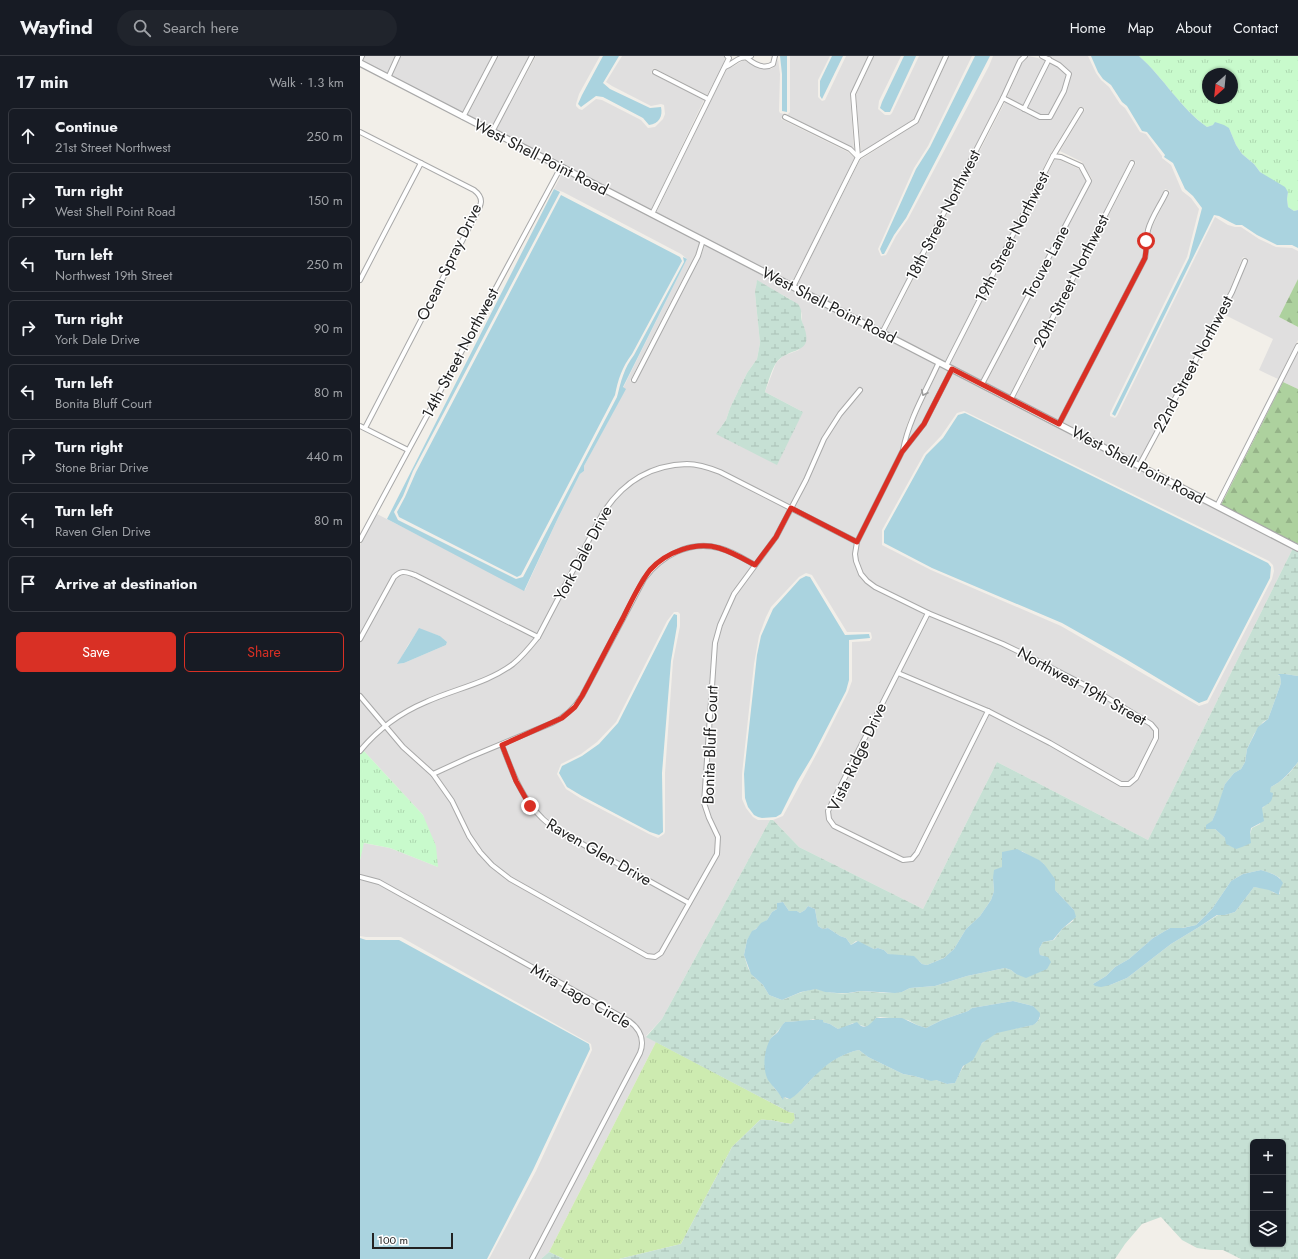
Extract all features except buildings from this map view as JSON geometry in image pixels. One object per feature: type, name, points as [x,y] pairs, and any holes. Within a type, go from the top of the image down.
[{"type":"street","points":[[360,60],[362,56]]},
{"type":"street","points":[[388,78],[398,56]]},
{"type":"street","points":[[463,117],[495,56]]},
{"type":"street","points":[[492,132],[532,56]]},
{"type":"street","points":[[652,214],[725,67],[729,58],[728,56]]},
{"type":"street","points":[[725,67],[733,64],[741,58],[749,57],[756,64],[767,67],[773,64],[775,56]]},
{"type":"street","points":[[858,158],[853,94],[871,56]]},
{"type":"street","points":[[793,287],[858,158],[916,121],[946,56]]},
{"type":"street","name":"18th Street Northwest","points":[[882,333],[1003,98],[1020,61],[1025,56]]},
{"type":"street","points":[[1003,98],[1040,117],[1050,117],[1064,91],[1069,74],[1058,64],[1042,56]]},
{"type":"street","points":[[1024,109],[1049,59]]},
{"type":"street","name":"West Shell Point Road","points":[[360,64],[1298,548]]},
{"type":"street","points":[[655,72],[708,99]]},
{"type":"street","name":"19th Street Northwest","points":[[949,367],[1054,156],[1081,110]]},
{"type":"street","points":[[785,117],[850,149],[858,158]]},
{"type":"street","name":"Ocean Spray Drive","points":[[360,132],[474,190],[480,195],[481,202],[476,215],[365,428]]},
{"type":"street","name":"Trouve Lane","points":[[982,384],[1089,181],[1081,166],[1061,157],[1054,156]]},
{"type":"street","points":[[360,280],[421,163]]},
{"type":"street","name":"20th Street Northwest","points":[[1011,399],[1132,163]]},
{"type":"street","name":"14th Street Northwest","points":[[360,540],[561,167]]},
{"type":"street","points":[[1059,424],[1145,258],[1146,241],[1149,228],[1166,193]]},
{"type":"street","points":[[634,380],[698,256],[703,240]]},
{"type":"street","name":"22nd Street Northwest","points":[[1139,466],[1232,292],[1244,261]]},
{"type":"street","points":[[1217,506],[1298,346]]},
{"type":"street","name":"Northwest 19th Street","points":[[902,452],[911,420],[939,362]]},
{"type":"street","name":"Northwest 19th Street","points":[[898,673],[988,710],[1050,742],[1121,784],[1129,784],[1136,778],[1156,738],[1156,730],[1151,724],[1096,691],[1003,644],[928,613],[875,587],[861,574],[855,554],[857,542],[902,452],[924,424],[949,367]]},
{"type":"street","name":"Bonita Bluff Court","points":[[360,696],[403,747],[433,774],[452,801],[469,836],[480,852],[492,865],[510,879],[647,956],[655,957],[661,953],[717,854],[718,837],[708,818],[704,803],[715,643],[720,625],[734,594],[776,537],[824,439],[840,414],[860,390]]},
{"type":"street","points":[[360,426],[408,450]]},
{"type":"street","name":"York Dale Drive","points":[[360,751],[370,739],[385,726],[408,710],[426,701],[483,680],[500,672],[513,665],[527,652],[538,637],[603,513],[612,499],[624,487],[650,471],[688,464],[706,467],[720,472],[857,542]]},
{"type":"street","points":[[433,774],[557,721],[575,707],[644,579],[661,560],[676,551],[699,546],[718,548],[737,555],[755,565]]},
{"type":"street","points":[[360,639],[394,577],[399,572],[415,575],[538,637]]},
{"type":"street","name":"Vista Ridge Drive","points":[[928,613],[828,811],[829,819],[834,826],[903,860],[912,858],[917,852],[988,710]]},
{"type":"street","name":"Raven Glen Drive","points":[[502,745],[523,795],[530,806],[542,819],[557,830],[689,903]]},
{"type":"street","name":"Mira Lago Circle","points":[[360,877],[379,882],[634,1024],[641,1034],[642,1045],[640,1053],[532,1259]]},
{"type":"shaded area","points":[[365,56],[395,56],[387,74],[362,61]]},
{"type":"shaded area","points":[[401,56],[492,56],[462,113],[391,76]]},
{"type":"shaded area","points":[[498,56],[529,56],[491,128],[467,116]]},
{"type":"shaded area","points":[[536,56],[600,56],[579,94],[576,106],[582,110],[596,99],[602,100],[641,120],[648,128],[655,127],[663,119],[665,114],[664,105],[661,104],[651,106],[606,82],[622,56],[724,56],[725,58],[723,65],[707,95],[654,68],[651,73],[704,100],[651,210],[496,130]]},
{"type":"shaded area","points":[[790,56],[830,56],[818,80],[818,97],[822,101],[825,100],[846,56],[868,56],[850,95],[854,150],[851,147],[787,115],[790,112]]},
{"type":"shaded area","points":[[874,56],[901,56],[879,101],[878,109],[885,115],[890,115],[919,56],[943,56],[914,119],[861,153],[856,95]]},
{"type":"shaded area","points":[[949,56],[972,56],[928,146],[914,168],[878,249],[881,256],[886,255],[896,236],[908,219],[993,56],[1021,56],[881,329],[797,285],[860,160],[919,122]]},
{"type":"shaded area","points":[[1028,56],[1050,63],[1052,58],[1049,56],[1088,56],[1101,80],[1109,87],[1120,104],[1125,108],[1140,132],[1146,134],[1162,158],[1171,165],[1182,191],[1191,198],[1199,209],[1187,257],[1110,413],[1110,416],[1115,418],[1117,416],[1215,217],[1228,225],[1241,227],[1259,239],[1276,247],[1292,248],[1298,251],[1298,279],[1279,317],[1298,327],[1298,340],[1278,379],[1259,370],[1273,339],[1223,314],[1234,293],[1248,259],[1243,257],[1229,291],[1138,462],[1063,422],[1147,260],[1151,229],[1170,191],[1165,189],[1146,228],[1143,241],[1142,258],[1058,420],[1015,398],[1136,162],[1131,159],[1010,395],[986,383],[1091,183],[1092,179],[1082,162],[1060,151],[1085,109],[1080,106],[1051,153],[945,362],[886,332],[1005,102],[1022,63]]},
{"type":"shaded area","points":[[778,59],[780,74],[779,111],[780,113],[784,114],[781,119],[848,152],[855,158],[792,283],[656,213],[727,69],[742,61],[746,61],[760,69],[771,69],[775,66]]},
{"type":"shaded area","points":[[1055,159],[1079,169],[1086,181],[981,380],[950,364]]},
{"type":"shaded area","points":[[563,172],[700,242],[695,255],[630,381],[635,383],[700,258],[705,245],[936,364],[906,427],[911,428],[940,366],[948,370],[916,431],[920,434],[927,425],[953,373],[1293,548],[1148,840],[997,762],[923,909],[799,847],[773,820],[783,816],[848,692],[852,681],[852,642],[870,641],[872,638],[870,632],[847,632],[812,575],[806,573],[799,577],[771,607],[759,636],[754,664],[742,774],[742,799],[746,808],[753,817],[758,820],[770,820],[662,1019],[646,1036],[656,1042],[549,1252],[541,1259],[489,1259],[536,1171],[592,1050],[591,1044],[401,937],[360,936],[360,860],[363,843],[390,848],[438,867],[423,815],[362,749],[360,751],[360,545],[377,514],[525,590],[558,518],[580,474],[584,471],[584,466],[625,389],[623,388],[687,259],[681,254],[563,192],[554,189]],"holes":[[[757,281],[790,299],[802,313],[802,322],[805,330],[799,350],[783,356],[776,363],[765,392],[803,412],[719,430],[726,420],[730,408],[747,373],[757,359],[760,343],[755,293]],[[964,411],[1269,561],[1273,565],[1274,571],[1272,579],[1208,703],[1199,706],[1061,626],[931,570],[882,545],[882,530],[924,454],[941,436],[957,413]],[[674,612],[678,612],[680,614],[680,626],[673,661],[665,773],[665,832],[658,838],[580,798],[566,789],[557,774],[561,764],[581,754],[597,742],[616,722],[667,621]],[[419,629],[440,636],[447,642],[446,645],[404,663],[398,664],[408,645]]]},
{"type":"shaded area","points":[[1298,352],[1298,389],[1283,382]]},
{"type":"green space","points":[[1139,56],[1298,56],[1298,210],[1294,211],[1288,207],[1288,192],[1260,172],[1254,164],[1242,154],[1236,145],[1229,128],[1213,125],[1207,127],[1188,111]]},
{"type":"green space","points":[[1298,279],[1298,327],[1279,317]]},
{"type":"green space","points":[[757,280],[798,304],[801,309],[802,321],[806,334],[804,346],[781,358],[776,363],[765,392],[803,412],[777,465],[716,434],[726,420],[730,408],[747,373],[757,359],[760,343],[755,293]]},
{"type":"green space","points":[[1283,382],[1298,389],[1298,544],[1221,505]]},
{"type":"green space","points":[[1293,548],[1298,551],[1298,676],[1285,674],[1278,675],[1280,676],[1281,683],[1268,719],[1263,722],[1254,734],[1247,749],[1245,762],[1241,769],[1234,773],[1225,784],[1219,806],[1212,821],[1215,829],[1225,838],[1250,834],[1252,828],[1260,824],[1262,808],[1264,807],[1271,787],[1286,776],[1298,762],[1298,1259],[1241,1259],[1223,1250],[1197,1248],[1182,1240],[1161,1217],[1142,1224],[1125,1244],[1115,1259],[619,1259],[681,1244],[732,1147],[760,1120],[791,1124],[795,1119],[794,1113],[789,1112],[646,1037],[662,1019],[770,820],[773,820],[799,847],[923,909],[997,762],[1148,840]],"holes":[[[1022,851],[1044,864],[1055,890],[1074,910],[1073,921],[1062,929],[1054,940],[1043,942],[1039,949],[1040,955],[1044,956],[1016,974],[1005,968],[967,976],[935,986],[910,988],[902,992],[884,993],[861,991],[853,993],[840,993],[813,989],[782,1000],[769,995],[763,985],[754,977],[748,968],[744,955],[747,940],[753,931],[767,920],[772,912],[777,909],[777,903],[783,902],[789,911],[797,911],[800,913],[808,906],[815,909],[818,926],[823,929],[828,928],[846,938],[851,945],[856,941],[874,949],[878,948],[884,950],[888,954],[919,961],[922,964],[927,965],[944,958],[954,949],[966,929],[980,916],[991,900],[994,891],[993,878],[1002,867]],[[1261,870],[1280,878],[1280,894],[1274,893],[1269,889],[1254,887],[1235,912],[1225,915],[1218,915],[1171,944],[1127,978],[1110,985],[1093,984],[1106,976],[1115,967],[1129,959],[1153,938],[1170,928],[1182,928],[1196,925],[1212,909],[1231,881],[1243,874]],[[1013,1001],[1033,1006],[1040,1018],[1032,1025],[996,1033],[983,1042],[962,1069],[955,1083],[947,1084],[936,1080],[903,1074],[868,1057],[859,1050],[842,1055],[827,1064],[792,1097],[787,1099],[784,1097],[783,1099],[774,1088],[765,1057],[771,1038],[785,1022],[806,1021],[813,1019],[830,1024],[838,1029],[853,1023],[867,1027],[871,1025],[876,1018],[880,1017],[908,1020],[926,1028],[972,1008]]]},
{"type":"green space","points":[[362,749],[423,815],[436,846],[438,867],[390,848],[364,843],[360,860],[360,751]]},
{"type":"green space","points":[[656,1042],[789,1112],[794,1113],[795,1119],[792,1124],[760,1120],[732,1147],[681,1244],[619,1259],[564,1259],[549,1252]]},
{"type":"green space","points":[[549,1252],[564,1259],[541,1259]]},
{"type":"water","points":[[603,56],[619,56],[603,83],[610,89],[650,108],[661,107],[661,116],[658,121],[649,125],[643,118],[603,97],[596,96],[581,107],[578,104]]},
{"type":"water","points":[[780,56],[787,56],[787,112],[782,111],[782,74]]},
{"type":"water","points":[[832,56],[843,56],[822,99],[820,96],[820,81]]},
{"type":"water","points":[[904,56],[916,56],[890,112],[885,112],[880,108],[882,102]]},
{"type":"water","points":[[975,56],[990,56],[906,218],[894,235],[884,254],[882,254],[880,249],[916,169],[930,147]]},
{"type":"water","points":[[1091,56],[1139,56],[1188,111],[1207,127],[1213,125],[1215,122],[1229,128],[1236,145],[1242,154],[1254,164],[1260,172],[1285,187],[1288,192],[1288,207],[1294,211],[1298,210],[1298,248],[1292,245],[1277,245],[1257,235],[1242,225],[1236,225],[1214,215],[1115,416],[1112,414],[1189,258],[1202,208],[1193,196],[1185,189],[1173,163],[1164,157],[1165,155],[1147,132],[1142,131],[1127,106],[1122,102],[1111,85],[1103,79]]},
{"type":"water","points":[[554,189],[560,192],[413,471],[403,496],[394,512],[398,520],[516,579],[523,577],[617,397],[625,370],[684,262],[683,257],[687,259],[623,387],[626,389],[584,466],[584,471],[580,474],[558,518],[524,591],[387,519]]},
{"type":"water","points":[[561,195],[680,257],[682,261],[623,369],[615,395],[521,575],[517,577],[399,517],[397,512],[416,472]]},
{"type":"water","points":[[965,413],[1268,563],[1271,567],[1270,578],[1207,700],[1199,703],[1062,623],[932,568],[884,543],[884,531],[926,455],[943,438],[958,415]]},
{"type":"water","points":[[806,576],[810,577],[845,635],[869,634],[870,638],[849,640],[849,680],[846,691],[781,814],[776,817],[762,818],[754,815],[748,807],[745,798],[744,774],[757,655],[761,636],[773,609],[800,579]]},
{"type":"water","points":[[674,614],[677,615],[677,626],[671,661],[662,773],[663,832],[659,835],[650,832],[567,787],[559,773],[562,766],[582,756],[599,744],[618,723]]},
{"type":"water","points":[[419,628],[440,636],[447,642],[446,645],[404,663],[397,664]]},
{"type":"water","points":[[1278,674],[1298,676],[1298,762],[1283,779],[1271,787],[1270,792],[1273,793],[1272,799],[1262,808],[1264,821],[1251,828],[1251,843],[1236,849],[1226,844],[1225,838],[1215,829],[1206,829],[1206,825],[1212,821],[1225,784],[1234,773],[1241,769],[1245,762],[1247,749],[1258,727],[1268,719],[1281,683],[1280,676]]},
{"type":"water","points":[[1017,849],[1044,864],[1055,879],[1055,890],[1074,910],[1076,917],[1062,929],[1053,940],[1043,942],[1039,949],[1040,955],[1048,957],[1051,962],[1047,969],[1026,978],[1005,968],[967,976],[935,986],[910,988],[902,992],[895,993],[861,991],[837,993],[825,992],[816,989],[801,992],[782,1000],[769,995],[763,985],[751,974],[744,955],[747,940],[752,931],[767,920],[772,912],[777,909],[777,903],[783,902],[789,911],[797,911],[800,913],[808,906],[815,909],[818,926],[823,929],[828,928],[846,938],[851,945],[858,941],[874,949],[878,948],[884,950],[888,954],[914,956],[922,964],[927,965],[944,958],[954,949],[966,929],[980,916],[991,900],[994,891],[994,870],[1002,867],[1002,852]]},
{"type":"water","points":[[1261,870],[1273,874],[1281,880],[1283,883],[1279,895],[1269,890],[1254,887],[1235,912],[1225,915],[1217,915],[1171,944],[1127,978],[1101,987],[1093,984],[1106,976],[1115,967],[1129,959],[1153,938],[1170,928],[1183,928],[1196,925],[1212,909],[1231,881],[1243,874]]},
{"type":"water","points":[[360,938],[366,940],[399,940],[589,1044],[590,1049],[533,1170],[487,1259],[360,1259]]},
{"type":"water","points":[[1013,1001],[1033,1006],[1040,1013],[1040,1017],[1036,1023],[997,1033],[982,1043],[973,1060],[963,1066],[955,1083],[947,1084],[936,1080],[931,1081],[903,1074],[868,1057],[859,1050],[843,1055],[828,1064],[790,1099],[784,1097],[783,1100],[766,1075],[764,1065],[765,1053],[771,1038],[778,1032],[785,1022],[823,1020],[823,1022],[838,1029],[857,1022],[865,1027],[876,1018],[902,1018],[926,1028],[972,1008]]},
{"type":"route","points":[[530,806],[516,781],[502,745],[562,718],[575,707],[644,579],[661,560],[676,551],[699,546],[718,548],[737,555],[755,565],[776,537],[791,508],[857,542],[902,452],[924,424],[952,369],[1059,424],[1145,258],[1146,241]]}]
